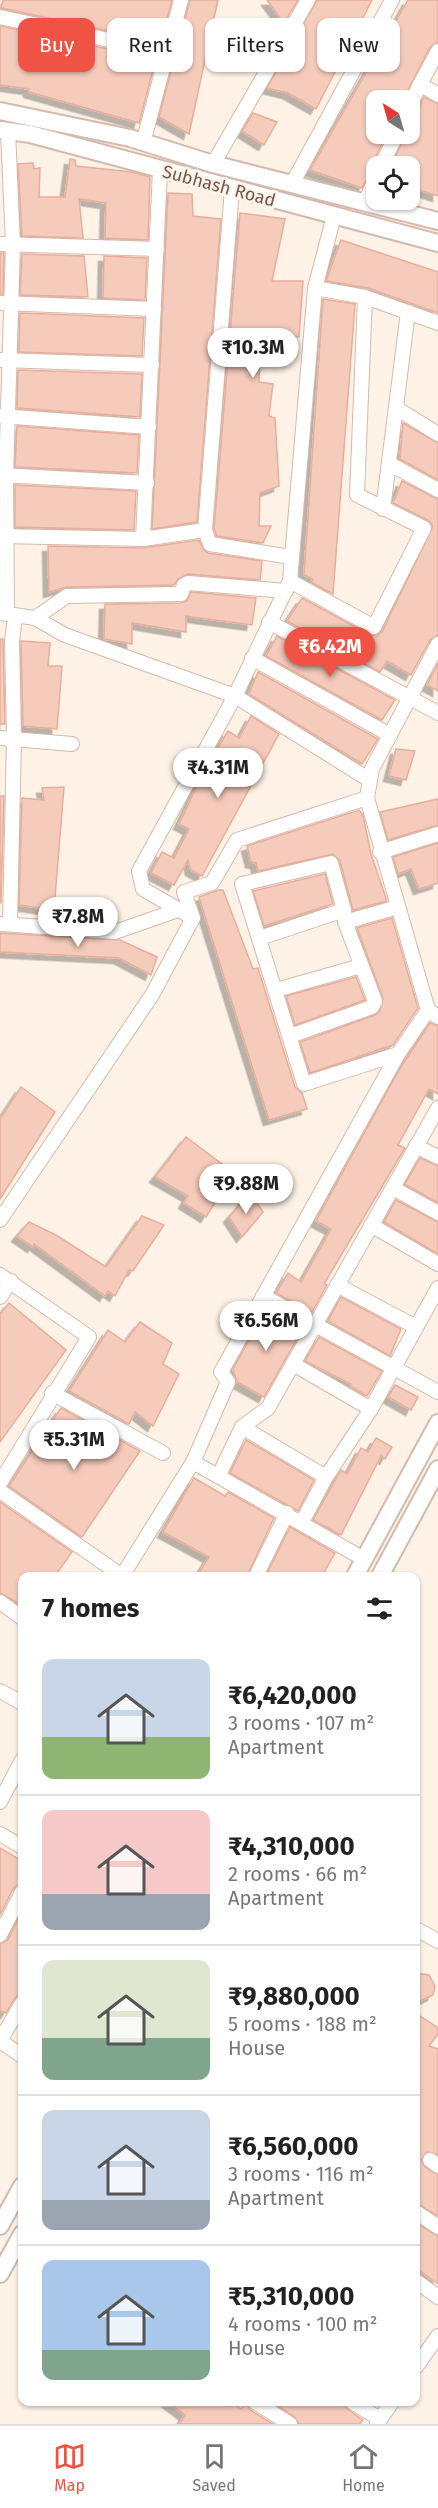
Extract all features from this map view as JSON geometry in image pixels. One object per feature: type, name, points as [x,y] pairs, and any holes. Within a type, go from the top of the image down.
[{"type":"street","points":[[176,18],[181,0]]},
{"type":"street","points":[[213,164],[308,0]]},
{"type":"street","points":[[292,184],[392,0]]},
{"type":"street","points":[[0,17],[107,40]]},
{"type":"street","points":[[417,90],[438,51]]},
{"type":"street","points":[[144,143],[161,72]]},
{"type":"street","points":[[420,84],[438,95]]},
{"type":"street","name":"Subhash Road","points":[[0,111],[144,143],[213,164],[438,222]]},
{"type":"street","points":[[4,131],[7,244],[3,476],[8,614],[12,641],[7,738],[5,924],[115,932],[178,910]]},
{"type":"street","name":"Subhash Road","points":[[4,131],[30,134],[438,243]]},
{"type":"street","points":[[143,539],[160,170]]},
{"type":"street","points":[[232,189],[205,530],[210,544],[291,556]]},
{"type":"street","points":[[364,202],[366,198]]},
{"type":"street","points":[[193,918],[144,889],[139,871],[235,696],[288,586],[315,288],[334,216]]},
{"type":"street","points":[[7,244],[157,249]]},
{"type":"street","points":[[315,288],[364,297],[438,323]]},
{"type":"street","points":[[35,618],[67,596],[181,594],[184,585],[188,583],[288,586],[374,627],[424,528],[357,495],[364,297]]},
{"type":"street","points":[[6,303],[154,309]]},
{"type":"street","points":[[383,509],[408,312]]},
{"type":"street","points":[[6,361],[152,365]]},
{"type":"street","points":[[396,408],[438,434]]},
{"type":"street","points":[[5,416],[149,427]]},
{"type":"street","points":[[390,464],[438,490]]},
{"type":"street","points":[[3,476],[147,483]]},
{"type":"street","points":[[4,536],[143,539],[205,530]]},
{"type":"street","points":[[8,614],[35,618],[65,635],[235,696],[368,779]]},
{"type":"street","points":[[269,622],[438,713]]},
{"type":"street","points":[[125,1572],[194,1462],[228,1382],[221,1372],[398,1054],[433,1013],[380,852],[366,798],[368,779],[410,697],[434,661],[438,644]]},
{"type":"street","points":[[252,658],[390,735]]},
{"type":"street","points":[[7,738],[72,744]]},
{"type":"street","points":[[0,1220],[152,995],[193,918],[184,892],[212,884],[237,840],[366,798]]},
{"type":"street","points":[[380,852],[438,834]]},
{"type":"street","points":[[290,1036],[372,1007],[375,1001],[345,916],[332,863],[242,885],[304,1084],[398,1054]]},
{"type":"street","points":[[260,938],[345,916],[398,907]]},
{"type":"street","points":[[276,990],[362,966]]},
{"type":"street","points":[[219,1475],[242,1427],[268,1407],[438,1108]]},
{"type":"street","points":[[416,1146],[438,1157]]},
{"type":"street","points":[[393,1188],[438,1213]]},
{"type":"street","points":[[371,1225],[438,1264]]},
{"type":"street","points":[[0,1297],[6,1278],[89,1337],[52,1393],[0,1483]]},
{"type":"street","points":[[337,1285],[416,1328]]},
{"type":"street","points":[[302,1522],[326,1477],[371,1409],[438,1288]]},
{"type":"street","points":[[263,1296],[438,1392]]},
{"type":"street","points":[[293,1364],[371,1409]]},
{"type":"street","points":[[52,1393],[163,1453]]},
{"type":"street","points":[[357,1572],[438,1423]]},
{"type":"street","points":[[242,1427],[326,1477]]},
{"type":"street","points":[[194,1462],[364,1559]]},
{"type":"street","points":[[382,1572],[438,1469]]},
{"type":"street","points":[[0,1491],[116,1572]]},
{"type":"street","points":[[258,1572],[287,1513]]},
{"type":"street","points":[[0,1602],[18,1615]]},
{"type":"street","points":[[0,1691],[18,1701]]},
{"type":"street","points":[[0,1802],[18,1768]]},
{"type":"street","points":[[0,1834],[18,1845]]},
{"type":"street","points":[[0,1935],[18,1900]]},
{"type":"street","points":[[420,1931],[438,1941]]},
{"type":"street","points":[[18,2010],[0,2041],[18,2053]]},
{"type":"street","points":[[1,2223],[18,2193]]},
{"type":"street","points":[[420,2215],[438,2227]]},
{"type":"street","points":[[0,2274],[18,2241]]},
{"type":"street","points":[[420,2284],[438,2297]]},
{"type":"street","points":[[420,2361],[438,2336]]},
{"type":"street","points":[[261,2406],[290,2424]]},
{"type":"street","points":[[357,2406],[379,2422],[389,2406]]},
{"type":"building","points":[[3,0],[172,0],[167,18],[107,18],[107,31],[95,28],[95,18],[48,18],[1,8]]},
{"type":"building","points":[[190,0],[218,0],[214,18],[205,18],[205,60],[189,134],[159,117],[171,72],[193,72],[193,18],[185,18]]},
{"type":"building","points":[[267,0],[298,0],[287,18],[280,18]]},
{"type":"building","points":[[317,0],[372,0],[363,18],[317,18],[317,72],[335,72],[316,109],[288,93],[267,88],[276,72],[305,72],[305,21]]},
{"type":"building","points":[[408,0],[438,0],[438,42],[430,47],[408,90],[366,90],[366,144],[382,144],[376,156],[366,156],[366,181],[362,188],[310,170],[366,72],[400,72],[400,18],[398,18]]},
{"type":"building","points":[[0,26],[18,30],[18,72],[95,72],[95,46],[107,49],[107,72],[153,72],[139,123],[29,92],[29,89],[0,85]]},
{"type":"building","points":[[424,97],[438,104],[438,196],[420,190],[420,156],[396,156],[401,144],[420,144],[420,105]]},
{"type":"building","points":[[253,113],[277,122],[264,145],[242,131]]},
{"type":"building","points":[[70,159],[75,160],[76,166],[132,172],[150,177],[148,240],[105,238],[106,203],[79,199],[83,238],[22,236],[18,164],[33,163],[34,169],[40,168],[39,197],[65,197]]},
{"type":"building","points":[[168,193],[192,194],[193,216],[221,219],[197,522],[152,529]]},
{"type":"building","points":[[240,213],[285,219],[272,281],[303,281],[299,337],[260,333],[259,382],[273,384],[269,416],[275,418],[279,486],[260,493],[259,526],[271,526],[263,543],[217,536],[214,529]]},
{"type":"building","points":[[341,240],[438,272],[438,313],[368,288],[326,281]]},
{"type":"building","points":[[0,253],[4,253],[3,294],[0,294]]},
{"type":"building","points":[[22,254],[84,256],[88,297],[20,295]]},
{"type":"building","points":[[104,256],[147,258],[145,300],[103,298]]},
{"type":"building","points":[[323,299],[355,304],[333,594],[311,582],[313,579],[304,575]]},
{"type":"building","points":[[20,313],[144,318],[142,356],[19,352]]},
{"type":"building","points":[[18,370],[142,374],[140,417],[17,408]]},
{"type":"building","points":[[403,423],[438,443],[438,480],[400,459]]},
{"type":"building","points":[[17,426],[139,435],[137,473],[15,467]]},
{"type":"building","points":[[402,481],[438,499],[438,635],[430,640],[411,675],[387,661],[380,672],[287,621],[302,598],[370,635],[377,636],[382,632],[433,526],[428,520],[393,503]]},
{"type":"building","points":[[15,485],[136,491],[134,530],[15,527]]},
{"type":"building","points":[[199,540],[208,553],[262,561],[260,580],[188,574],[178,579],[174,585],[67,587],[49,592],[48,546],[143,548]]},
{"type":"building","points":[[191,592],[256,598],[252,625],[186,616],[186,632],[132,623],[132,644],[104,639],[105,604],[181,603],[187,601]]},
{"type":"building","points":[[277,636],[395,700],[382,720],[266,656]]},
{"type":"building","points":[[0,639],[3,639],[5,724],[0,724]]},
{"type":"building","points":[[21,641],[50,643],[48,666],[62,666],[57,729],[23,726]]},
{"type":"building","points":[[438,663],[438,691],[427,685]]},
{"type":"building","points":[[258,672],[378,739],[362,764],[249,694]]},
{"type":"building","points":[[251,716],[279,734],[202,876],[191,870],[188,860],[174,885],[151,873],[162,852],[174,858],[189,829],[179,824],[205,769],[228,731],[239,738]]},
{"type":"building","points":[[396,749],[415,751],[406,780],[389,776]]},
{"type":"building","points":[[64,787],[54,910],[19,905],[22,798],[44,800],[42,788]]},
{"type":"building","points":[[0,796],[4,796],[1,903],[0,903]]},
{"type":"building","points":[[438,799],[438,825],[388,840],[380,812]]},
{"type":"building","points":[[359,810],[363,815],[371,854],[387,901],[353,910],[340,861],[333,854],[258,871],[256,863],[251,862],[247,846]]},
{"type":"building","points":[[438,843],[438,883],[419,889],[411,869],[398,874],[393,857]]},
{"type":"building","points":[[325,874],[333,904],[264,926],[253,891]]},
{"type":"building","points":[[223,890],[253,969],[258,968],[295,1087],[302,1093],[307,1109],[269,1120],[199,897]]},
{"type":"building","points":[[392,918],[418,1008],[393,1045],[310,1073],[300,1042],[375,1015],[380,1011],[383,998],[357,928]]},
{"type":"building","points":[[0,933],[120,940],[157,957],[151,975],[119,958],[0,952]]},
{"type":"building","points":[[356,977],[365,1000],[295,1025],[286,996]]},
{"type":"building","points":[[430,1023],[438,1026],[438,1094],[429,1089],[398,1145],[405,1148],[324,1284],[327,1285],[312,1312],[276,1293],[288,1273],[301,1282],[331,1229],[316,1221],[399,1070]]},
{"type":"building","points":[[21,1087],[55,1112],[0,1199],[0,1119]]},
{"type":"building","points":[[186,1137],[234,1173],[206,1217],[184,1203],[188,1196],[155,1177]]},
{"type":"building","points":[[420,1158],[438,1166],[438,1203],[405,1184]]},
{"type":"building","points":[[250,1193],[263,1212],[242,1237],[229,1217]]},
{"type":"building","points":[[396,1200],[438,1222],[438,1254],[384,1222]]},
{"type":"building","points":[[142,1216],[164,1225],[133,1271],[129,1270],[115,1296],[108,1291],[105,1296],[34,1244],[33,1247],[17,1236],[29,1222],[56,1235],[106,1267]]},
{"type":"building","points":[[341,1297],[401,1329],[390,1356],[328,1321]]},
{"type":"building","points":[[9,1303],[66,1350],[0,1442],[0,1314]]},
{"type":"building","points":[[267,1308],[303,1328],[264,1397],[237,1382],[233,1369]]},
{"type":"building","points":[[140,1322],[172,1343],[163,1364],[179,1374],[153,1426],[135,1412],[129,1424],[69,1391],[108,1330],[125,1342]]},
{"type":"building","points":[[319,1337],[382,1371],[367,1396],[350,1386],[351,1384],[305,1361]]},
{"type":"building","points":[[395,1385],[418,1397],[411,1410],[388,1397]]},
{"type":"building","points":[[61,1408],[140,1451],[82,1537],[9,1486]]},
{"type":"building","points":[[376,1438],[392,1447],[385,1459],[381,1456],[341,1535],[313,1520],[341,1470],[347,1474],[361,1448],[368,1452]]},
{"type":"building","points":[[246,1440],[314,1480],[298,1511],[230,1473]]},
{"type":"building","points":[[194,1478],[225,1496],[228,1492],[274,1518],[249,1572],[200,1572],[209,1557],[163,1532]]},
{"type":"building","points":[[0,1502],[72,1552],[58,1572],[18,1572],[18,1603],[0,1593]]},
{"type":"building","points":[[290,1527],[335,1553],[324,1572],[268,1572]]},
{"type":"building","points":[[0,1848],[18,1859],[18,1885],[14,1887],[0,1915]]},
{"type":"building","points":[[18,1919],[18,1996],[6,2013],[0,2011],[0,1944],[8,1940]]},
{"type":"building","points":[[420,1974],[429,1975],[435,1986],[433,1995],[420,2001]]},
{"type":"building","points":[[420,2016],[438,2028],[438,2034],[429,2046],[438,2049],[438,2155],[427,2152],[421,2160],[425,2167],[438,2175],[438,2216],[420,2205]]},
{"type":"building","points":[[420,2225],[438,2236],[438,2284],[420,2271]]},
{"type":"building","points":[[173,2406],[237,2406],[241,2409],[248,2406],[250,2410],[273,2424],[179,2424],[185,2415]]},
{"type":"building","points":[[278,2406],[345,2406],[363,2420],[360,2424],[299,2424],[295,2417]]}]
